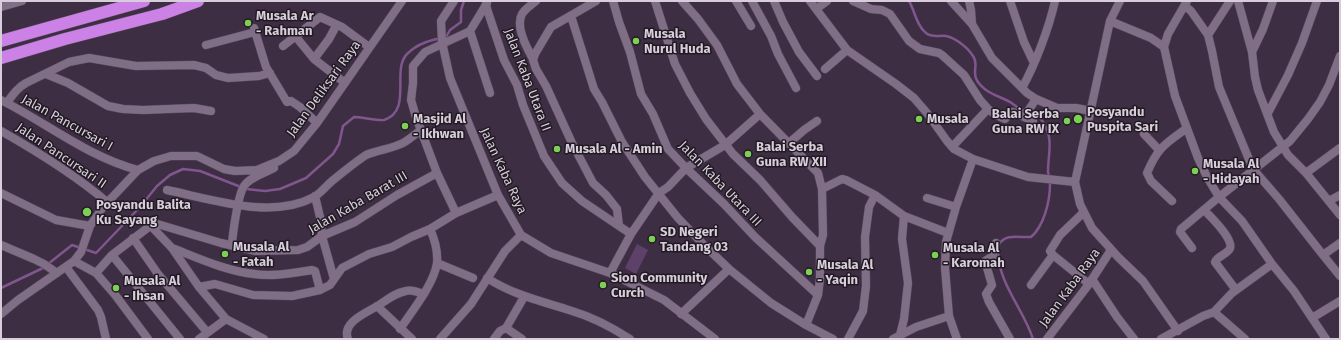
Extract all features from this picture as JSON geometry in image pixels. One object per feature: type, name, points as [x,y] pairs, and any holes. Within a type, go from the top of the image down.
[{"type":"highway","points":[[1,41],[144,1]]},
{"type":"highway","points":[[1,58],[65,39],[162,14],[198,1]]},
{"type":"street","points":[[1,7],[22,1]]},
{"type":"street","name":"Jalan Kaba Raya","points":[[454,1],[441,21],[441,33],[450,78],[498,195],[521,235],[551,253],[610,273],[664,300],[712,338]]},
{"type":"street","points":[[536,1],[522,13],[520,25],[524,43],[593,183],[606,195],[617,210],[619,226]]},
{"type":"street","points":[[533,60],[551,28],[596,1]]},
{"type":"street","name":"Jalan Kaba Utara III","points":[[613,1],[630,52],[641,94],[653,114],[668,148],[755,237],[818,295]]},
{"type":"street","points":[[655,1],[675,64],[706,119],[733,154],[760,180],[792,217],[820,246]]},
{"type":"street","points":[[682,1],[698,19],[717,45],[737,84],[760,114],[818,173],[822,189],[823,235],[820,246],[820,279],[818,295],[806,325]]},
{"type":"street","points":[[736,1],[751,26]]},
{"type":"street","points":[[752,1],[796,88]]},
{"type":"street","points":[[774,1],[783,22],[800,52],[817,76]]},
{"type":"street","points":[[810,1],[847,50],[914,98],[952,146],[973,159],[1028,177],[1075,182]]},
{"type":"street","points":[[816,9],[827,1]]},
{"type":"street","points":[[853,1],[871,9],[882,10],[890,14],[913,44],[920,49],[939,54],[961,72],[988,109],[1004,119],[1011,112],[1033,121]]},
{"type":"street","points":[[951,1],[972,24],[992,58],[1022,88],[1036,99],[1057,108],[1091,110]]},
{"type":"street","points":[[969,1],[972,10],[972,24]]},
{"type":"street","points":[[1010,1],[1024,42],[1034,63]]},
{"type":"street","points":[[1022,88],[1034,63],[1052,15],[1055,1]]},
{"type":"street","points":[[1120,1],[1110,21],[1075,182],[1080,204],[1092,228],[1143,281],[1178,331]]},
{"type":"street","points":[[1208,35],[1230,1]]},
{"type":"street","points":[[1238,1],[1252,52],[1258,90],[1274,132],[1288,155],[1306,173],[1340,215]]},
{"type":"street","points":[[1252,52],[1263,29],[1273,1]]},
{"type":"street","points":[[1268,113],[1288,75],[1302,43],[1317,1]]},
{"type":"street","name":"Jalan Deliksari Raya","points":[[1,314],[18,300],[74,261],[85,244],[90,226],[107,202],[138,170],[154,161],[171,156],[197,156],[217,166],[235,171],[257,170],[294,151],[317,123],[399,2]]},
{"type":"street","points":[[456,213],[437,173],[411,100],[413,66],[425,52],[470,31],[488,3]]},
{"type":"street","name":"Jalan Kaba Utara II","points":[[488,3],[487,9],[504,60],[517,85],[523,105],[544,156],[562,183],[582,201],[631,234]]},
{"type":"street","points":[[1326,339],[1294,291],[1272,264],[1242,221],[1219,197],[1206,177],[1198,158],[1175,96],[1164,47],[1168,34],[1186,3],[1208,35],[1219,87],[1247,157],[1254,170],[1340,276]]},
{"type":"street","points":[[571,16],[594,89],[630,154],[645,177],[678,218],[729,269],[771,303],[806,325],[833,339]]},
{"type":"street","points":[[283,46],[318,18],[323,17],[336,26],[342,27],[369,47]]},
{"type":"street","points":[[1110,21],[1151,38],[1164,47]]},
{"type":"street","points":[[314,59],[329,39],[336,26]]},
{"type":"street","points":[[206,45],[254,30],[270,73],[287,102],[291,101],[300,106],[317,123]]},
{"type":"street","points":[[470,31],[490,93]]},
{"type":"street","points":[[296,37],[314,59],[345,83]]},
{"type":"street","points":[[825,69],[847,50]]},
{"type":"street","points":[[1192,248],[1180,230],[1219,197],[1283,147],[1308,119],[1320,102],[1329,85],[1340,56]]},
{"type":"street","points":[[4,102],[21,86],[69,62],[89,58],[136,66],[194,65],[206,68],[216,75],[228,78],[259,76],[270,73]]},
{"type":"street","points":[[46,74],[68,84],[108,106],[123,109],[144,110],[194,108],[211,111]]},
{"type":"street","points":[[1024,117],[1036,99]]},
{"type":"street","name":"Jalan Pancursari I","points":[[4,102],[84,148],[114,162],[138,170]]},
{"type":"street","points":[[952,146],[988,109]]},
{"type":"street","points":[[610,273],[631,234],[659,193],[668,187],[686,168],[725,145],[760,114]]},
{"type":"street","points":[[789,143],[817,121]]},
{"type":"street","points":[[1172,201],[1151,181],[1147,173],[1159,150],[1187,128]]},
{"type":"street","points":[[167,190],[238,205],[264,207],[292,206],[315,196],[366,155],[403,143],[421,130]]},
{"type":"street","name":"Jalan Pancursari II","points":[[1,131],[49,161],[107,202]]},
{"type":"street","points":[[1144,134],[1159,150]]},
{"type":"street","points":[[1306,173],[1340,148]]},
{"type":"street","points":[[956,339],[948,316],[945,268],[948,233],[973,159]]},
{"type":"street","points":[[232,244],[238,205],[243,188],[251,179],[275,166],[279,160]]},
{"type":"street","name":"Jalan Kaba Barat III","points":[[150,225],[158,223],[221,243],[232,244],[256,251],[298,250],[307,247],[322,236],[355,222],[397,195],[437,173]]},
{"type":"street","points":[[822,189],[842,179],[850,181],[875,195],[904,216],[948,233]]},
{"type":"street","points":[[199,287],[215,284],[253,295],[292,296],[320,290],[328,287],[342,268],[369,254],[392,247],[410,237],[430,229],[456,213],[498,195]]},
{"type":"street","points":[[848,339],[863,311],[866,286],[865,237],[869,207],[875,195]]},
{"type":"street","points":[[1329,202],[1340,195]]},
{"type":"street","points":[[1,196],[56,220],[90,226]]},
{"type":"street","points":[[315,196],[320,216],[322,236],[334,280]]},
{"type":"street","points":[[927,198],[956,207]]},
{"type":"street","points":[[1204,210],[1231,243],[1230,250],[1216,259],[1215,262],[1236,290]]},
{"type":"street","points":[[1084,212],[1060,235],[1052,246],[1050,253],[1091,281],[1134,339]]},
{"type":"street","points":[[897,337],[904,319],[908,283],[902,239],[902,224],[904,216]]},
{"type":"street","points":[[96,273],[112,255],[150,225],[172,248],[199,287],[226,319],[252,336],[264,339]]},
{"type":"street","points":[[400,329],[424,294],[435,270],[437,263],[437,251],[430,229]]},
{"type":"street","points":[[440,339],[471,304],[505,251],[521,235]]},
{"type":"street","points":[[133,238],[158,274],[207,332]]},
{"type":"street","points":[[996,243],[993,256],[985,261],[992,285],[986,294],[1010,339]]},
{"type":"street","points":[[1322,255],[1340,243]]},
{"type":"street","points":[[1,246],[20,252],[46,265],[57,273]]},
{"type":"street","points":[[172,248],[230,269],[254,274],[278,275],[312,270],[314,271],[320,290]]},
{"type":"street","name":"Jalan Kaba Raya","points":[[1047,339],[1091,281],[1112,250]]},
{"type":"street","points":[[112,255],[180,339]]},
{"type":"street","points":[[1031,285],[1053,255]]},
{"type":"street","points":[[74,261],[96,273],[116,296],[148,339]]},
{"type":"street","points":[[437,263],[473,278]]},
{"type":"street","points":[[1161,339],[1203,316],[1214,312],[1236,290],[1272,264]]},
{"type":"street","points":[[66,267],[98,310],[106,339]]},
{"type":"street","points":[[681,314],[729,269]]},
{"type":"street","points":[[487,278],[524,297],[574,311],[598,321],[630,339]]},
{"type":"street","points":[[348,339],[348,332],[351,324],[363,314],[393,295],[413,290],[424,294]]},
{"type":"street","points":[[494,339],[500,331],[506,328],[524,297]]},
{"type":"street","points":[[1312,318],[1340,301]]},
{"type":"street","points":[[377,306],[412,339]]},
{"type":"street","points":[[1214,312],[1245,339]]},
{"type":"street","points":[[897,337],[916,327],[948,316]]},
{"type":"street","points":[[199,339],[226,319]]},
{"type":"street","points":[[506,328],[522,339]]},
{"type":"shaded area","points":[[637,244],[648,250],[636,274],[625,268]]},
{"type":"waterway","points":[[1,288],[43,268],[72,245],[96,253],[140,207],[157,186],[170,175],[183,169],[200,171],[246,189],[265,191],[280,189],[306,178],[333,154],[339,144],[343,126],[354,117],[384,120],[393,115],[398,108],[400,99],[401,70],[403,61],[407,54],[420,45],[446,37],[450,30],[461,22],[461,10],[464,1]]},
{"type":"waterway","points":[[909,1],[920,26],[928,35],[950,37],[971,53],[976,64],[975,76],[980,85],[989,92],[1021,109],[1035,114],[1042,120],[1046,128],[1050,146],[1048,172],[1050,184],[1049,198],[1043,220],[1036,232],[1031,237],[1009,237],[999,244]]},
{"type":"waterway","points":[[998,251],[1002,274],[1033,339]]},
{"type":"place","name":"Musala Ar - Rahman","points":[[248,23]]},
{"type":"place","name":"Musala Nurul Huda","points":[[636,41]]},
{"type":"place","name":"Musala","points":[[919,119]]},
{"type":"place","name":"Posyandu Puspita Sari","points":[[1078,119]]},
{"type":"place","name":"Balai Serba Guna RW IX","points":[[1067,121]]},
{"type":"place","name":"Masjid Al - Ikhwan","points":[[405,126]]},
{"type":"place","name":"Musala Al - Amin","points":[[557,149]]},
{"type":"place","name":"Balai Serba Guna RW XII","points":[[748,154]]},
{"type":"place","name":"Musala Al - Hidayah","points":[[1195,171]]},
{"type":"place","name":"Posyandu Balita Ku Sayang","points":[[87,212]]},
{"type":"place","name":"SD Negeri Tandang 03","points":[[652,239]]},
{"type":"place","name":"Musala Al - Fatah","points":[[225,254]]},
{"type":"place","name":"Musala Al - Karomah","points":[[935,255]]},
{"type":"place","name":"Musala Al - Yaqin","points":[[809,272]]},
{"type":"place","name":"Sion Community Curch","points":[[603,285]]},
{"type":"place","name":"Musala Al - Ihsan","points":[[116,288]]}]
